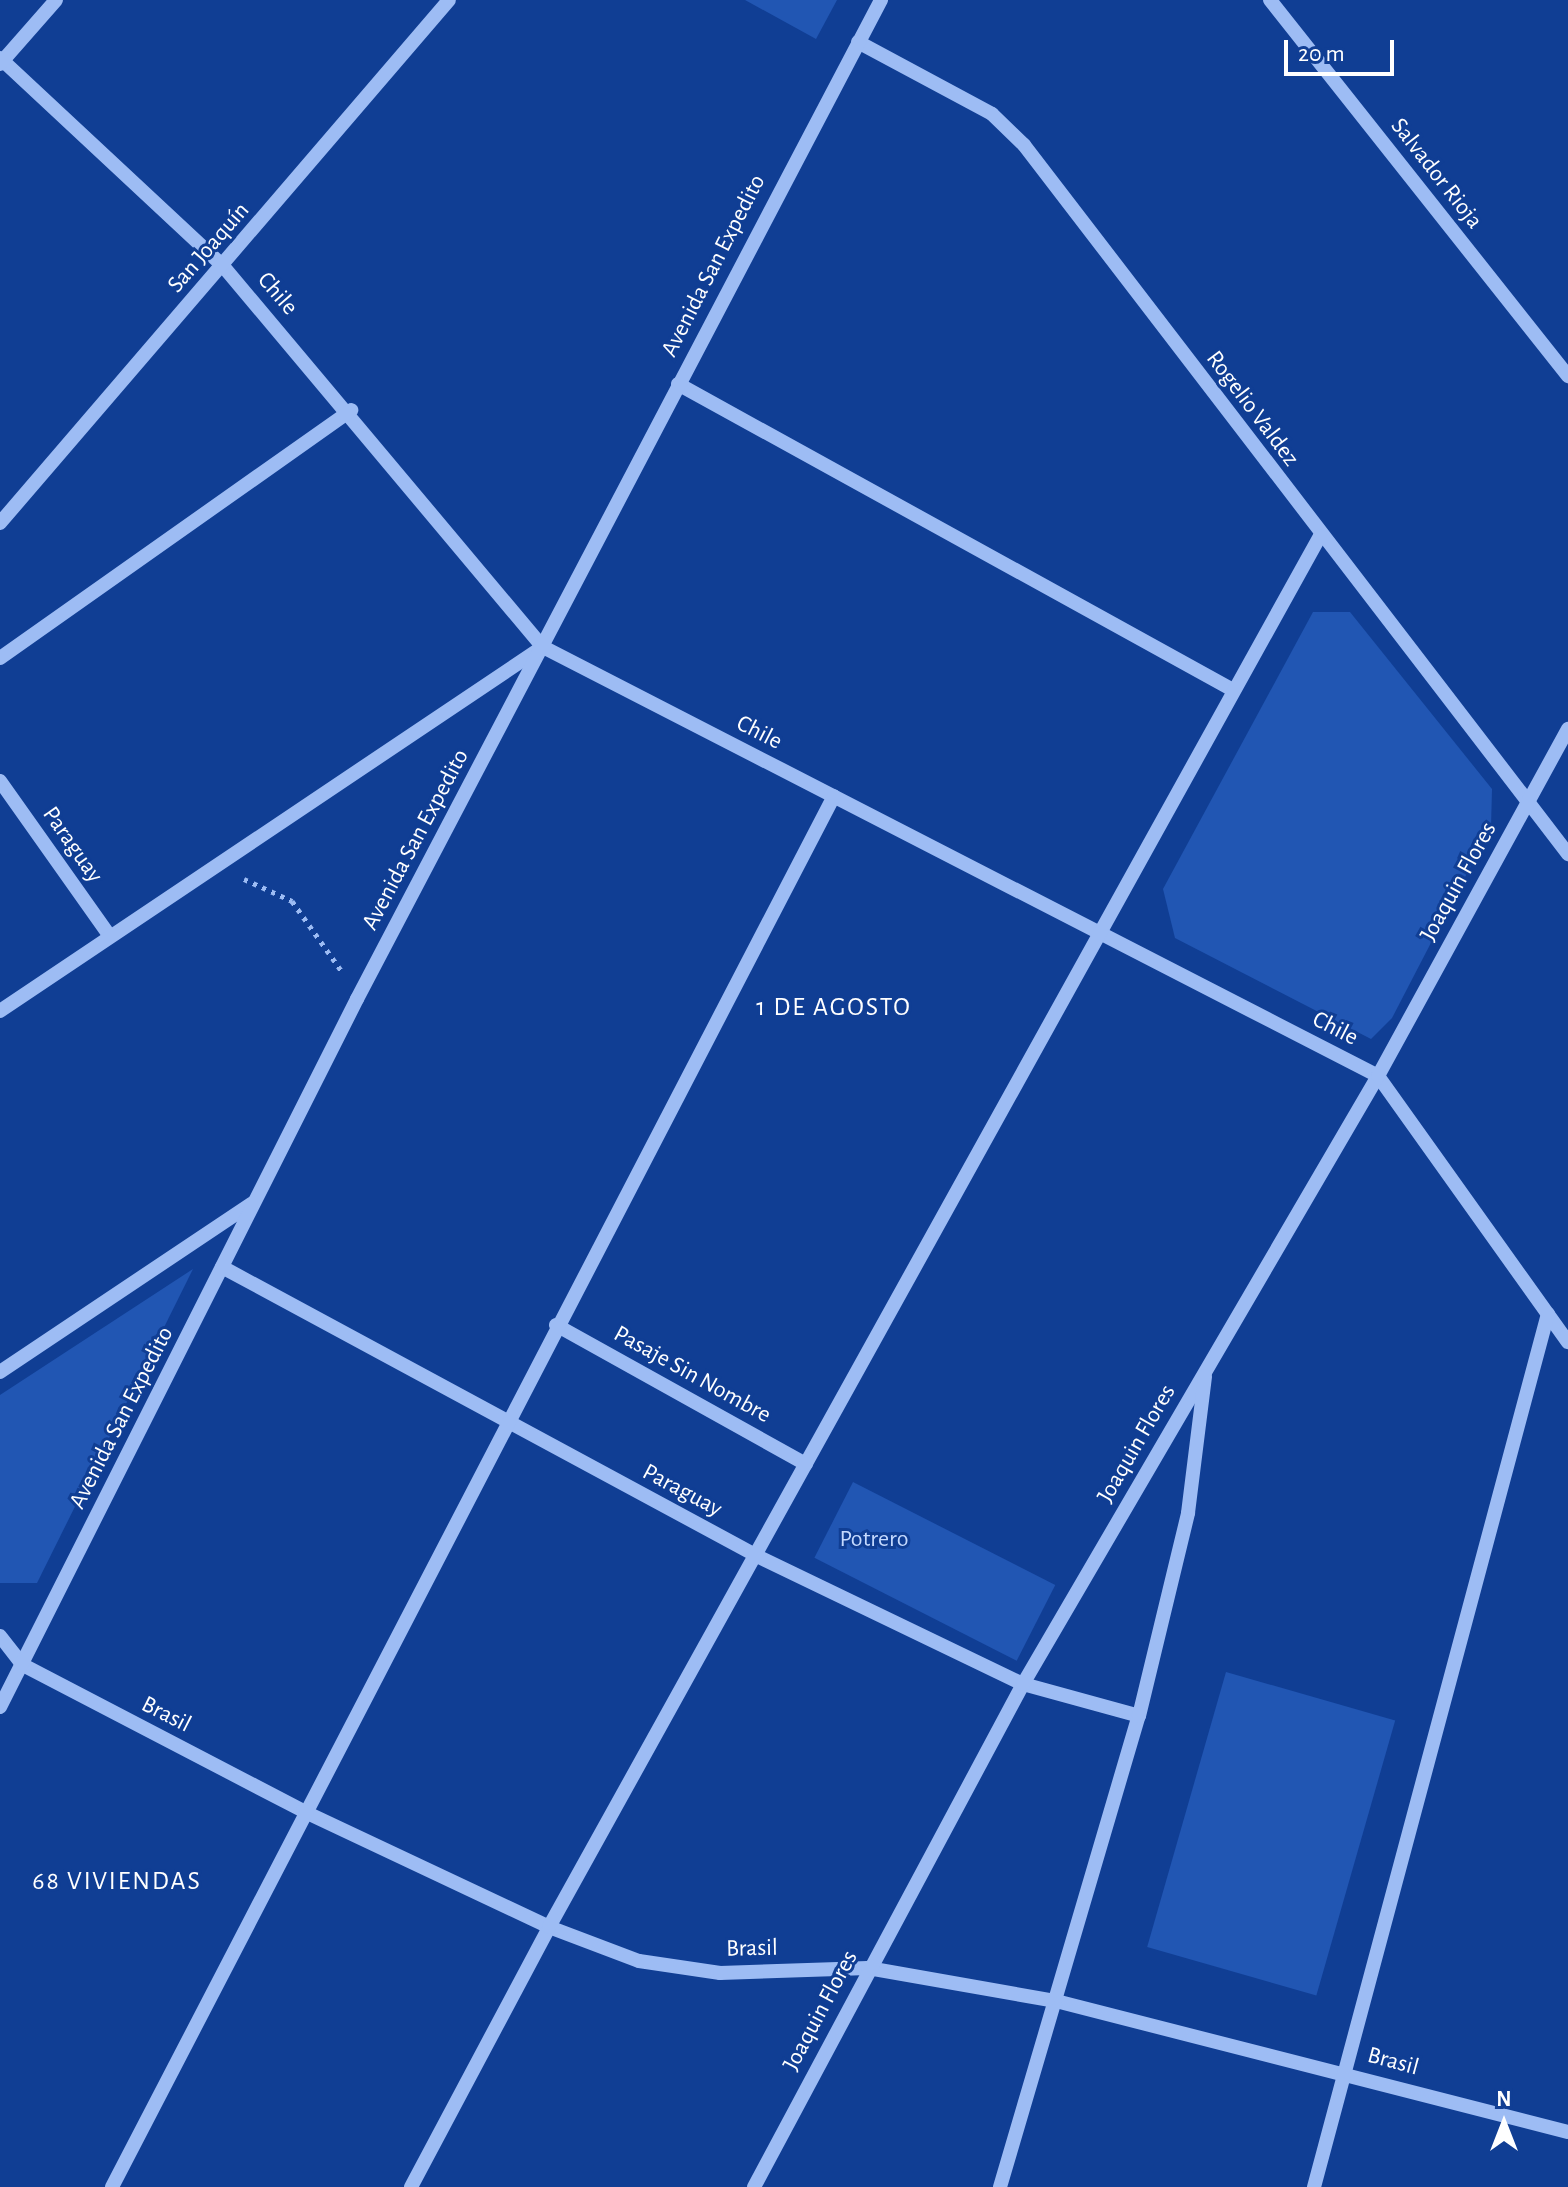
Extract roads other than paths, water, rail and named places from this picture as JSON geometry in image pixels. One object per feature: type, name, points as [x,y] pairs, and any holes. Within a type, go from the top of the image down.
[{"type":"street","points":[[1,60],[56,0]]},
{"type":"street","name":"San Joaquín","points":[[0,523],[449,0]]},
{"type":"street","name":"Avenida San Expedito","points":[[0,1707],[357,999],[881,0]]},
{"type":"street","name":"Salvador Rioja","points":[[1270,0],[1568,376]]},
{"type":"street","name":"Rogelio Valdez","points":[[858,42],[992,114],[1024,145],[1320,536],[1568,854]]},
{"type":"street","name":"Chile","points":[[1,60],[223,266],[351,410],[543,647],[1378,1076],[1568,1342]]},
{"type":"street","points":[[678,384],[1233,690]]},
{"type":"street","points":[[0,658],[351,410]]},
{"type":"street","points":[[411,2187],[549,1927],[759,1557],[806,1464],[1320,536]]},
{"type":"street","points":[[0,1011],[195,875],[543,647]]},
{"type":"street","name":"Joaquin Flores","points":[[754,2187],[868,1968],[1023,1684],[1378,1076],[1568,729]]},
{"type":"street","name":"Paraguay","points":[[0,781],[109,935]]},
{"type":"street","points":[[112,2187],[503,1423],[834,796]]},
{"type":"street","points":[[0,1372],[255,1201]]},
{"type":"street","name":"Paraguay","points":[[222,1267],[503,1423],[759,1557],[1023,1684],[1139,1716]]},
{"type":"street","points":[[1314,2187],[1548,1314]]},
{"type":"street","name":"Pasaje Sin Nombre","points":[[556,1325],[806,1464]]},
{"type":"street","points":[[1000,2187],[1139,1716],[1188,1513],[1206,1368]]},
{"type":"street","name":"Brasil","points":[[0,1636],[23,1665],[303,1811],[549,1927],[639,1961],[720,1973],[868,1968],[1056,2001],[1347,2072],[1568,2132]]},
{"type":"district","name":"1 DE AGOSTO","points":[[834,1008]]},
{"type":"district","name":"68 VIVIENDAS","points":[[117,1882]]},
{"type":"park label","name":"Potrero","points":[[874,1540]]}]
